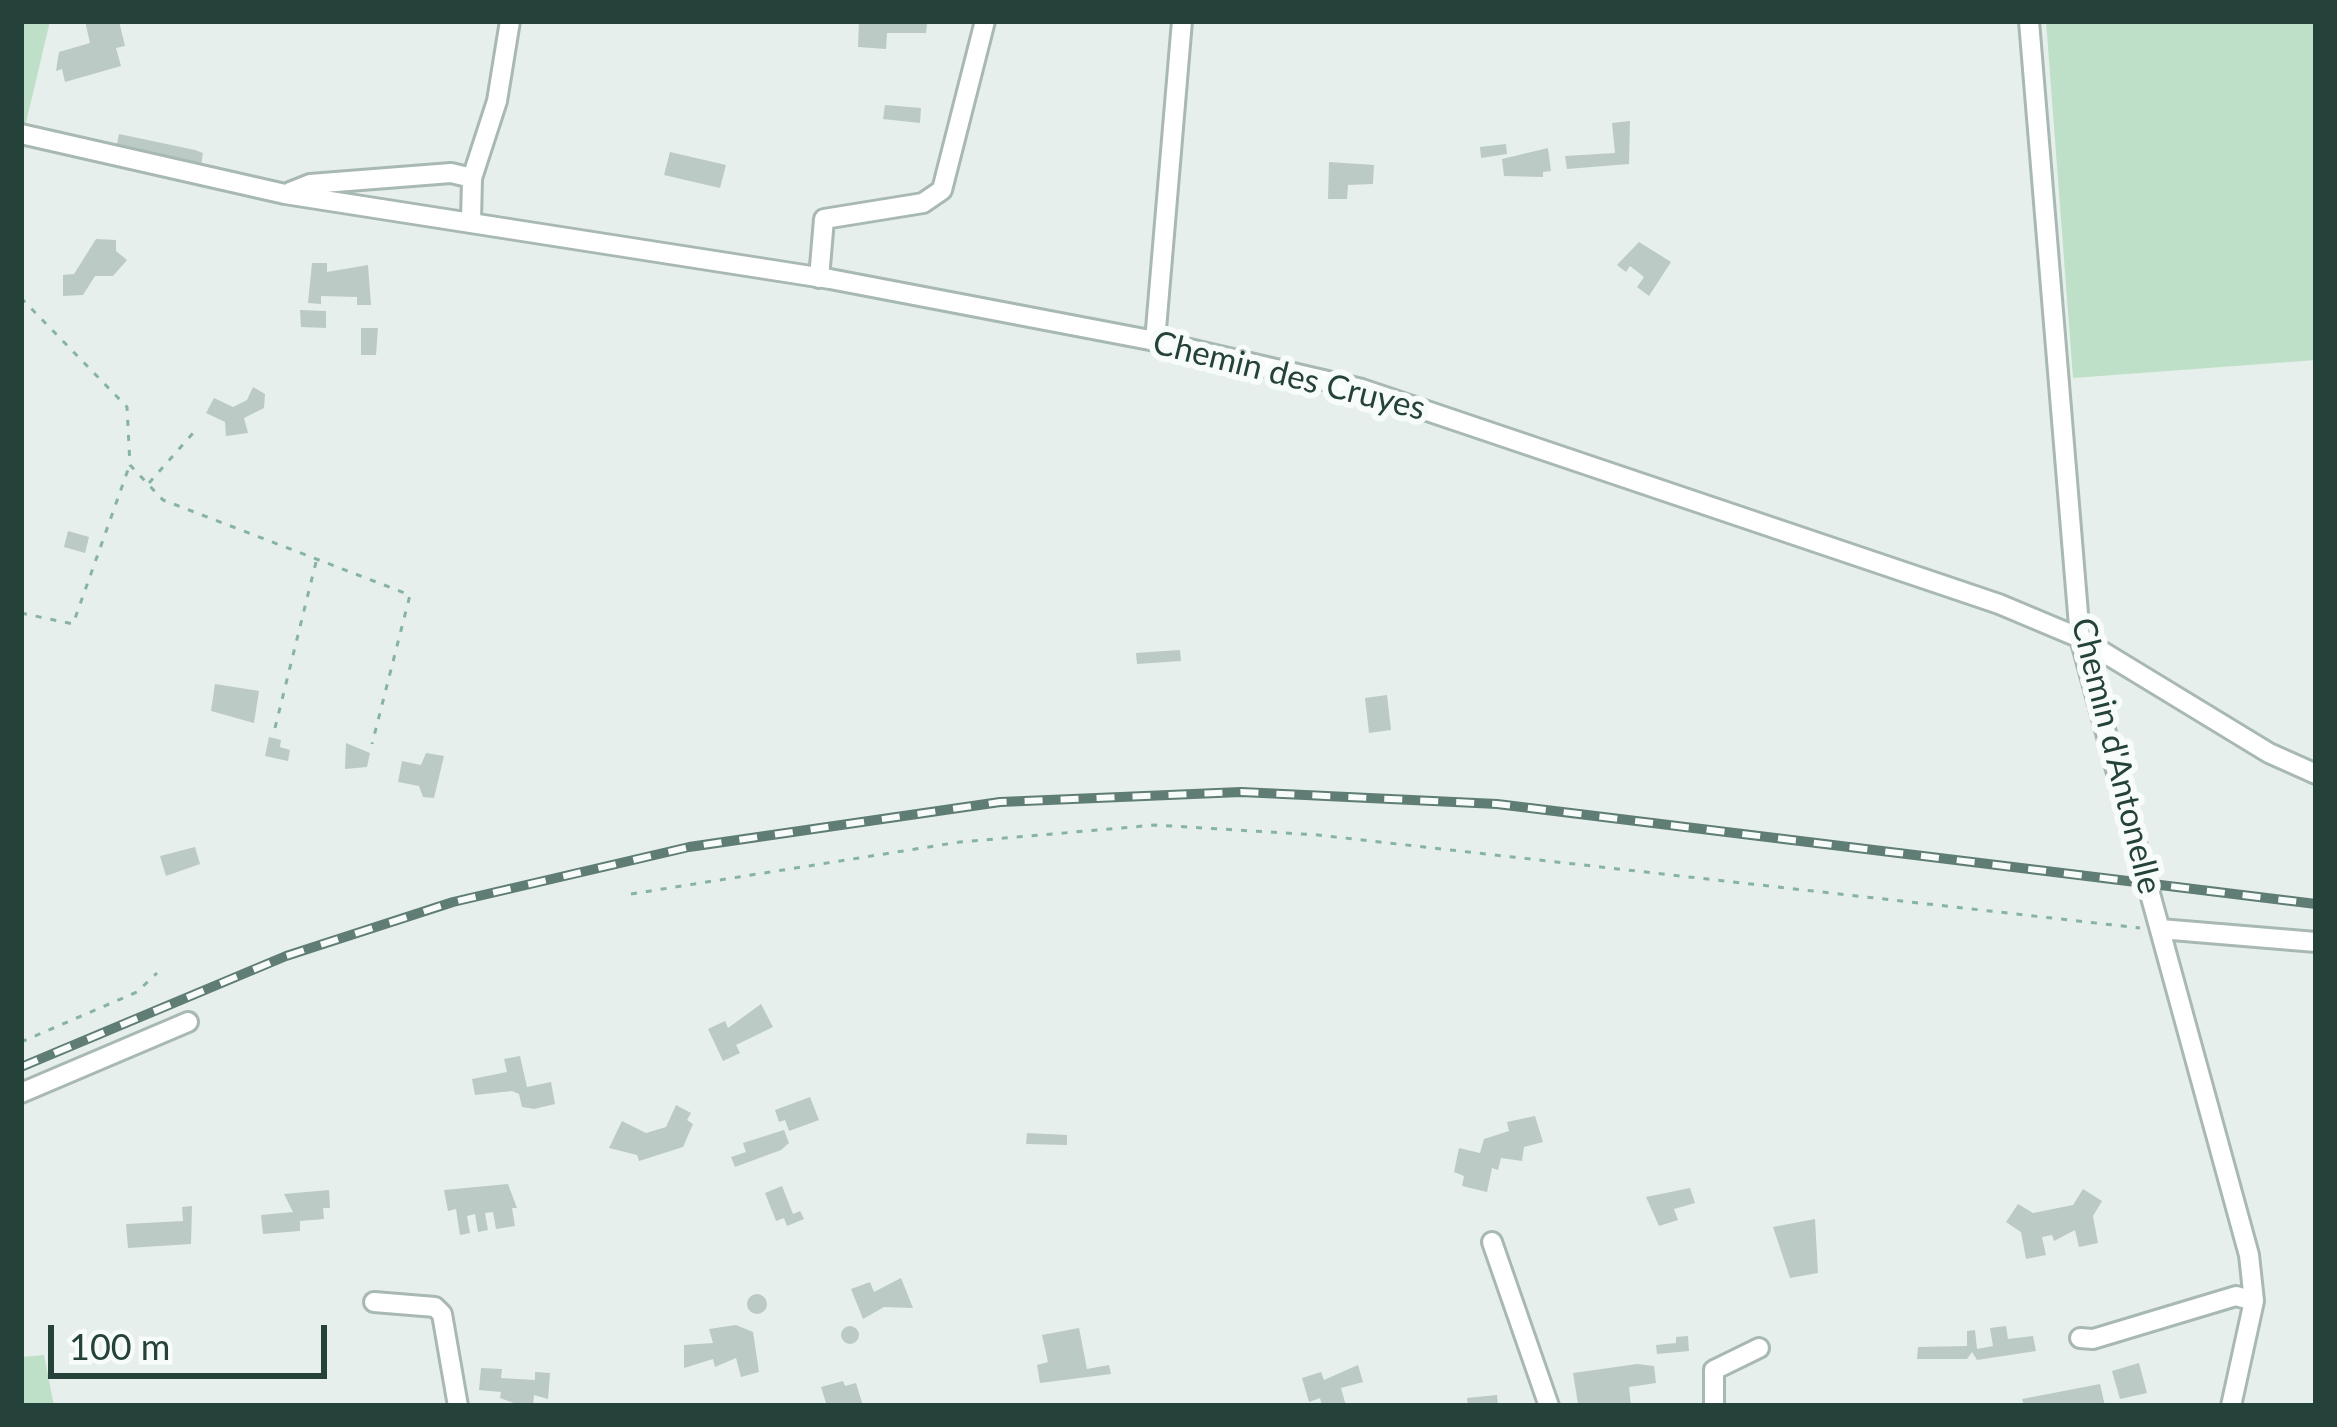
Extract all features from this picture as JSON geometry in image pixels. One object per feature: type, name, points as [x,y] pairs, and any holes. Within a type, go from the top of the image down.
[{"type":"street","points":[[471,220],[472,178],[497,101],[510,21]]},
{"type":"street","points":[[819,278],[824,218],[923,203],[942,190],[985,21]]},
{"type":"street","points":[[1155,341],[1182,21]]},
{"type":"street","name":"Chemin d'Antonelle","points":[[2029,21],[2080,638],[2249,1255],[2254,1301],[2231,1406]]},
{"type":"street","name":"Chemin des Cruyes","points":[[21,134],[285,194],[819,278],[1155,341],[1363,389],[1560,451],[2000,604],[2080,638],[2269,753],[2316,774]]},
{"type":"street","name":"Chemin des Cruyes","points":[[285,194],[310,184],[432,170],[472,178]]},
{"type":"street","points":[[2160,929],[2316,942]]},
{"type":"street","points":[[21,1094],[188,1022]]},
{"type":"street","points":[[1492,1242],[1549,1406]]},
{"type":"street","points":[[2080,1337],[2093,1339],[2236,1296],[2254,1301]]},
{"type":"street","points":[[374,1302],[435,1307],[442,1314],[458,1406]]},
{"type":"street","points":[[1714,1406],[1714,1370],[1759,1348]]},
{"type":"path","points":[[21,298],[128,406],[130,465],[73,624],[21,613]]},
{"type":"path","points":[[148,484],[194,432]]},
{"type":"path","points":[[130,465],[163,500],[410,595],[372,744]]},
{"type":"path","points":[[275,728],[317,560]]},
{"type":"path","points":[[631,895],[879,853],[1155,825],[1318,835],[2160,929]]},
{"type":"path","points":[[21,1042],[137,992],[158,973]]},
{"type":"green space","points":[[21,21],[50,21],[25,127],[21,126]]},
{"type":"green space","points":[[2046,21],[2316,21],[2316,360],[2073,378]]},
{"type":"green space","points":[[44,1355],[54,1406],[21,1406],[21,1357]]},
{"type":"building","points":[[85,21],[119,21],[125,46],[116,48],[121,66],[65,82],[62,69],[56,71],[59,52],[90,43]]},
{"type":"building","points":[[859,21],[927,24],[926,33],[887,33],[886,49],[858,47]]},
{"type":"building","points":[[885,105],[921,108],[920,123],[883,119]]},
{"type":"building","points":[[1630,121],[1629,164],[1567,169],[1565,156],[1615,153],[1612,123]]},
{"type":"building","points":[[119,134],[203,153],[201,165],[117,144]]},
{"type":"building","points":[[1506,144],[1507,154],[1481,158],[1480,147]]},
{"type":"building","points":[[1548,148],[1551,171],[1543,172],[1543,177],[1504,176],[1502,159]]},
{"type":"building","points":[[670,152],[726,165],[720,188],[664,175]]},
{"type":"building","points":[[1329,162],[1374,165],[1373,184],[1348,185],[1347,199],[1328,199]]},
{"type":"building","points":[[96,239],[116,240],[116,251],[127,260],[113,276],[95,276],[83,295],[63,296],[63,275],[74,274]]},
{"type":"building","points":[[1639,242],[1671,262],[1649,296],[1637,287],[1644,277],[1630,266],[1626,272],[1617,265]]},
{"type":"building","points":[[312,263],[327,263],[327,272],[368,265],[371,305],[357,305],[357,297],[321,296],[321,304],[308,303]]},
{"type":"building","points":[[300,310],[326,311],[326,328],[301,327]]},
{"type":"building","points":[[361,328],[378,328],[376,355],[361,355]]},
{"type":"building","points":[[253,387],[265,394],[264,408],[244,418],[248,433],[226,436],[225,422],[206,413],[214,398],[233,407],[247,400]]},
{"type":"building","points":[[68,531],[89,537],[85,553],[64,547]]},
{"type":"building","points":[[1180,650],[1181,661],[1137,664],[1136,653]]},
{"type":"building","points":[[215,684],[259,691],[254,723],[211,711]]},
{"type":"building","points":[[1387,695],[1391,730],[1369,733],[1365,698]]},
{"type":"building","points":[[269,737],[281,740],[280,747],[290,750],[288,761],[265,756]]},
{"type":"building","points":[[346,743],[370,753],[367,767],[345,769]]},
{"type":"building","points":[[426,753],[444,756],[434,798],[423,797],[419,786],[398,782],[402,761],[421,765]]},
{"type":"building","points":[[195,847],[200,864],[166,876],[160,856]]},
{"type":"building","points":[[761,1004],[773,1027],[736,1045],[740,1053],[723,1061],[708,1029],[725,1021],[728,1028]]},
{"type":"building","points":[[520,1056],[527,1087],[551,1082],[555,1104],[522,1107],[519,1094],[512,1091],[475,1095],[472,1079],[507,1072],[504,1059]]},
{"type":"building","points":[[810,1097],[819,1120],[789,1131],[775,1110]]},
{"type":"building","points":[[676,1105],[691,1113],[687,1120],[693,1124],[683,1147],[639,1161],[637,1155],[609,1148],[622,1121],[646,1133],[666,1127]]},
{"type":"building","points":[[1535,1116],[1543,1142],[1524,1147],[1522,1161],[1501,1158],[1498,1170],[1492,1168],[1487,1192],[1462,1186],[1464,1176],[1454,1172],[1459,1148],[1480,1153],[1484,1139],[1509,1131],[1507,1122]]},
{"type":"building","points":[[784,1130],[789,1143],[781,1150],[735,1167],[731,1157],[746,1152],[743,1143]]},
{"type":"building","points":[[1027,1133],[1067,1135],[1067,1145],[1026,1144]]},
{"type":"building","points":[[508,1184],[517,1208],[512,1208],[515,1226],[496,1229],[493,1212],[485,1213],[488,1230],[478,1232],[475,1214],[467,1216],[470,1233],[460,1235],[456,1209],[448,1211],[444,1190]]},
{"type":"building","points":[[782,1186],[793,1214],[800,1211],[804,1219],[787,1226],[784,1218],[776,1221],[765,1193]]},
{"type":"building","points":[[1690,1188],[1695,1203],[1674,1209],[1678,1220],[1659,1226],[1646,1197]]},
{"type":"building","points":[[2083,1189],[2102,1201],[2093,1216],[2098,1243],[2079,1247],[2075,1230],[2054,1241],[2052,1235],[2042,1237],[2046,1255],[2026,1259],[2021,1232],[2006,1222],[2018,1204],[2033,1213],[2073,1205]]},
{"type":"building","points":[[329,1190],[330,1208],[323,1208],[324,1219],[300,1221],[300,1231],[263,1234],[261,1215],[293,1212],[284,1194]]},
{"type":"building","points":[[192,1206],[191,1244],[128,1248],[126,1224],[183,1221],[182,1207]]},
{"type":"building","points":[[1815,1219],[1818,1273],[1790,1278],[1773,1227]]},
{"type":"building","points":[[901,1278],[913,1308],[884,1307],[863,1319],[851,1289],[870,1282],[874,1292]]},
{"type":"building","points":[[757,1294],[767,1304],[757,1314],[747,1304]]},
{"type":"building","points":[[736,1325],[753,1332],[759,1372],[741,1377],[736,1358],[715,1367],[713,1359],[684,1368],[684,1345],[713,1343],[709,1329]]},
{"type":"building","points":[[850,1326],[859,1335],[850,1344],[841,1335]]},
{"type":"building","points":[[2006,1326],[2008,1339],[2033,1336],[2036,1351],[1977,1360],[1972,1352],[1967,1359],[1917,1359],[1918,1347],[1967,1346],[1967,1331],[1975,1330],[1977,1349],[1993,1346],[1990,1328]]},
{"type":"building","points":[[1079,1328],[1087,1369],[1109,1365],[1111,1374],[1040,1383],[1037,1365],[1048,1362],[1042,1335]]},
{"type":"building","points":[[1688,1336],[1689,1351],[1657,1354],[1656,1345]]},
{"type":"building","points":[[2139,1363],[2147,1393],[2120,1399],[2112,1371]]},
{"type":"building","points":[[1358,1365],[1363,1382],[1341,1388],[1346,1406],[1322,1406],[1320,1398],[1309,1402],[1302,1378],[1321,1372],[1324,1380]]},
{"type":"building","points":[[1654,1366],[1656,1383],[1629,1387],[1631,1406],[1578,1404],[1573,1373]]},
{"type":"building","points":[[481,1368],[502,1369],[501,1378],[535,1380],[535,1372],[550,1373],[548,1399],[534,1395],[533,1406],[522,1406],[500,1398],[501,1392],[479,1390]]},
{"type":"building","points":[[843,1381],[845,1386],[856,1383],[863,1406],[827,1406],[821,1387]]},
{"type":"building","points":[[2100,1384],[2105,1406],[2024,1406],[2022,1399]]},
{"type":"building","points":[[1497,1395],[1498,1406],[1468,1406],[1467,1398]]},
{"type":"railway","points":[[21,1067],[286,956],[453,902],[689,847],[1000,802],[1241,792],[1497,804],[2316,904]]}]
